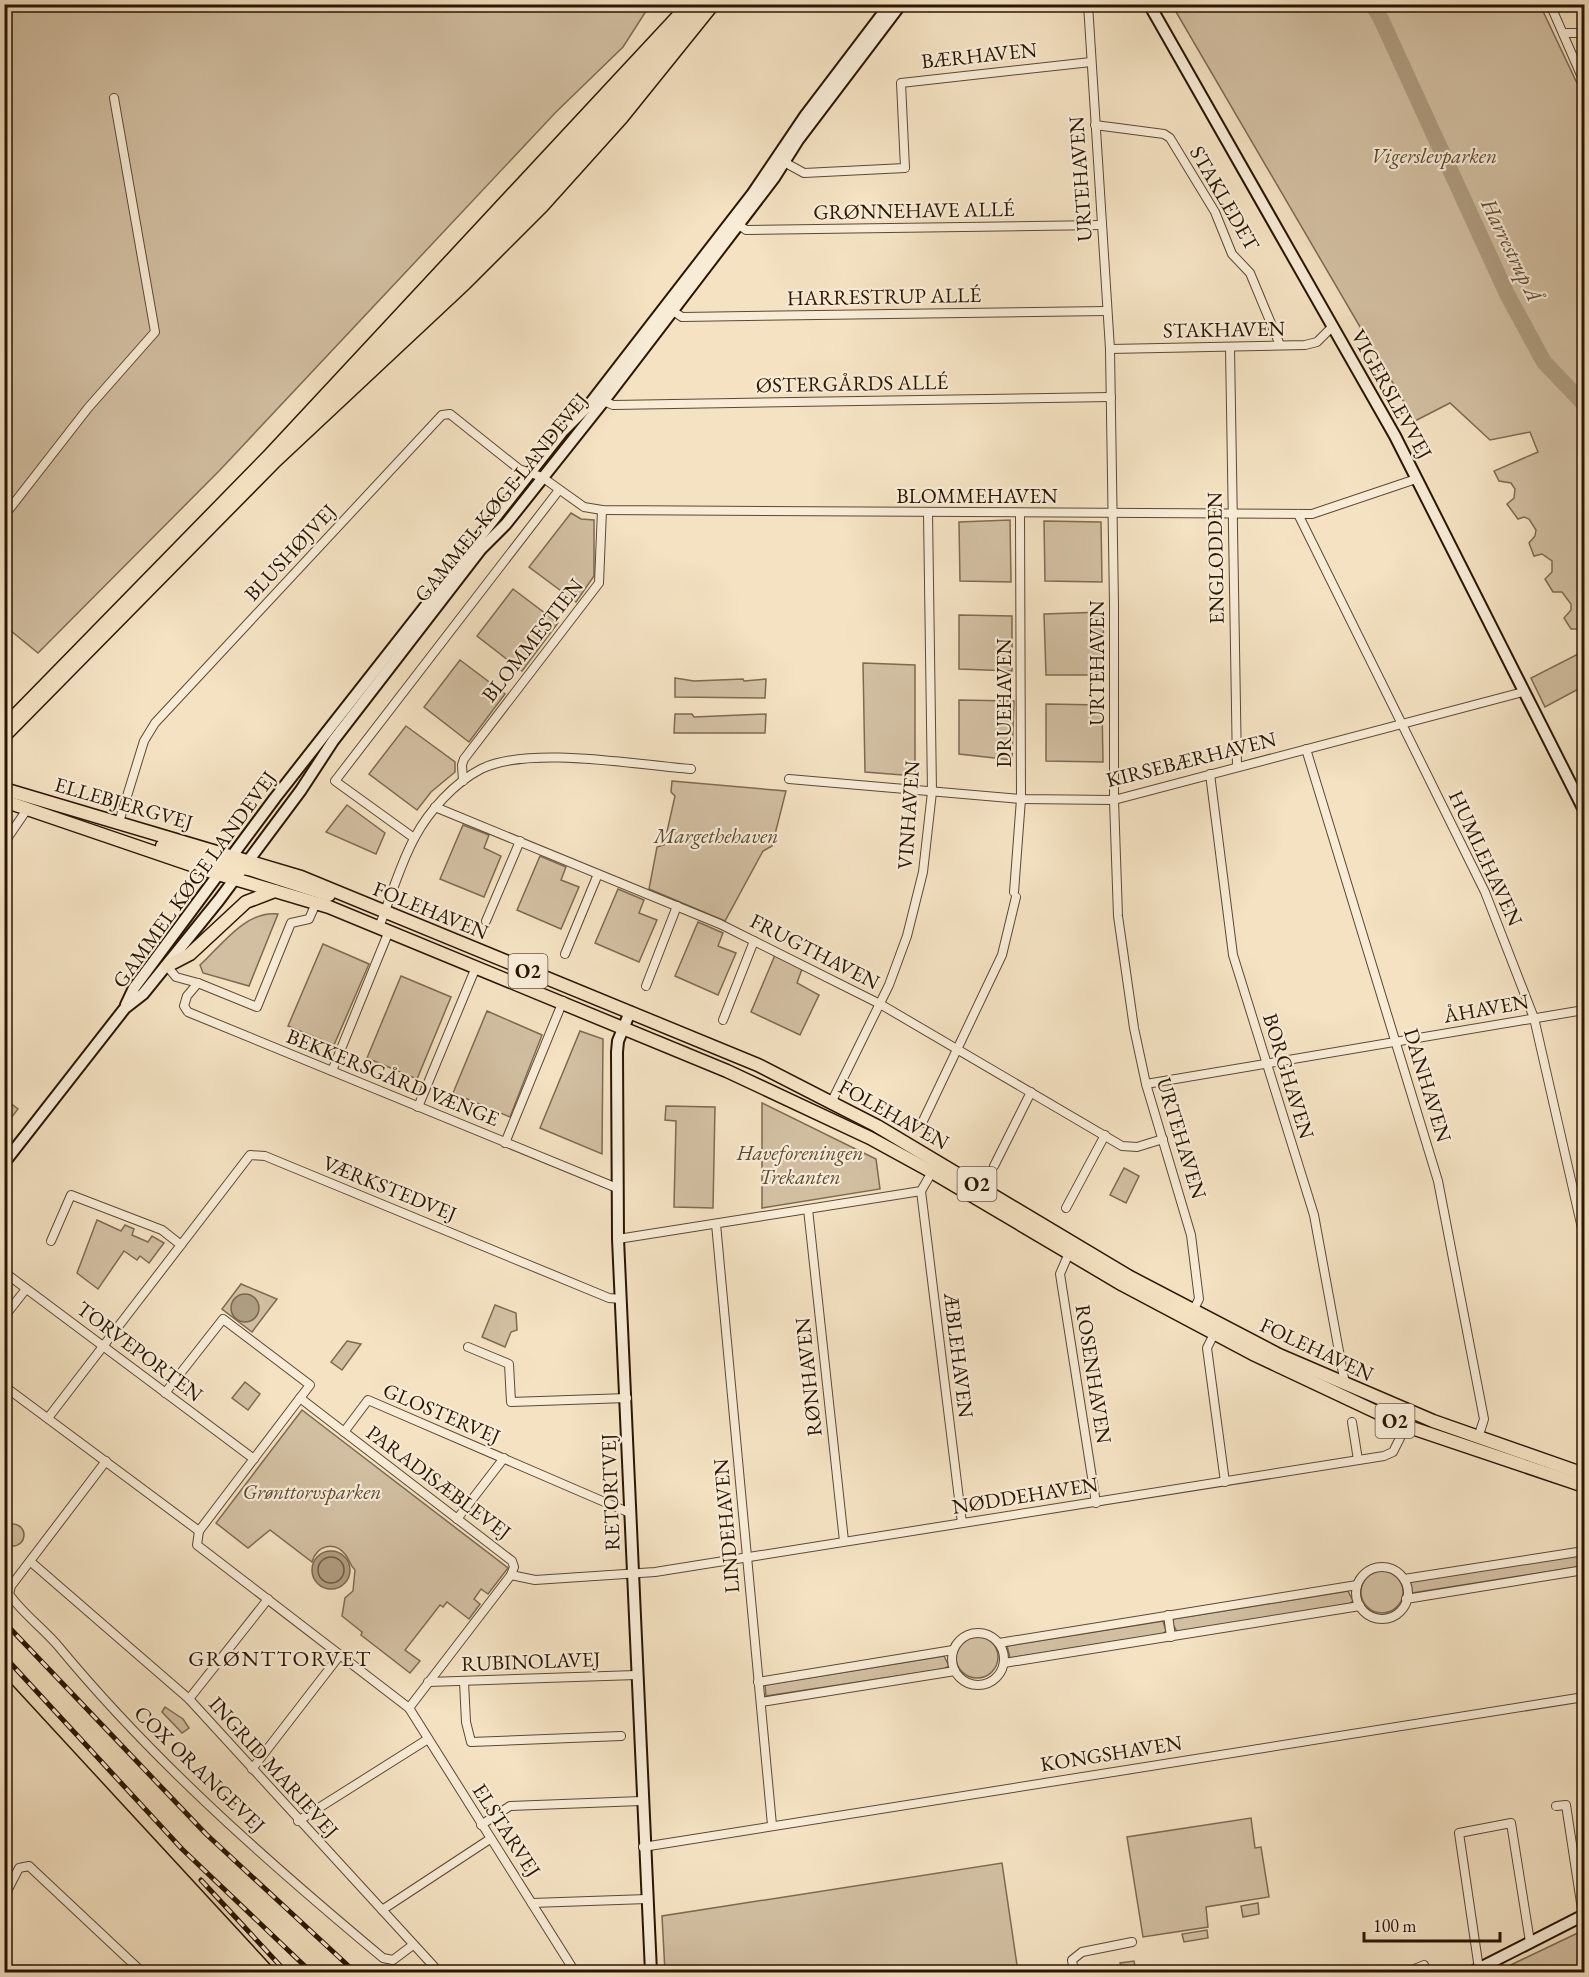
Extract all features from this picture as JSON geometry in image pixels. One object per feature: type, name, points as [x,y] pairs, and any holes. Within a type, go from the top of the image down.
[{"type":"main road","name":"ELLEBJERGVEJ","points":[[4,789],[119,822],[225,864]]},
{"type":"main road","name":"ELLEBJERGVEJ","points":[[4,801],[225,864]]},
{"type":"main road","points":[[225,864],[247,864]]},
{"type":"main road","name":"FOLEHAVEN","points":[[225,864],[247,864],[301,877],[758,1065],[832,1101],[1192,1311],[1346,1385],[1478,1438],[1584,1474]]},
{"type":"main road","name":"FOLEHAVEN","points":[[225,864],[235,879],[316,903],[384,929],[563,1001],[791,1100],[932,1172],[1068,1253],[1214,1334],[1406,1426],[1584,1486]]},
{"type":"main road","points":[[167,966],[190,954],[246,902],[275,891]]},
{"type":"street","name":"GAMMEL KØGE LANDEVEJ","points":[[735,222],[807,114],[890,4]]},
{"type":"street","name":"GAMMEL KØGE LANDEVEJ","points":[[4,1163],[125,1008],[134,988],[225,864],[599,399],[784,162],[901,4]]},
{"type":"street","name":"URTEHAVEN","points":[[1088,4],[1110,349],[1114,800],[1118,916],[1134,1028],[1146,1084],[1191,1235],[1199,1299],[1192,1311]]},
{"type":"street","name":"VIGERSLEVVEJ","points":[[1149,4],[1416,479],[1584,810]]},
{"type":"street","points":[[1551,4],[1584,82]]},
{"type":"street","points":[[1563,33],[1584,33]]},
{"type":"street","name":"BÆRHAVEN","points":[[784,162],[804,173],[905,168],[899,91],[904,81],[1091,62]]},
{"type":"street","points":[[4,516],[88,408],[155,332],[114,98]]},
{"type":"street","name":"STAKLEDET","points":[[1095,125],[1164,134],[1170,138],[1215,212],[1232,254],[1250,273],[1280,345]]},
{"type":"street","name":"GRØNNEHAVE ALLÉ","points":[[735,222],[746,230],[1101,225]]},
{"type":"street","name":"HARRESTRUP ALLÉ","points":[[669,308],[682,317],[1107,311]]},
{"type":"street","name":"STAKHAVEN","points":[[1110,349],[1305,345],[1317,342],[1332,327]]},
{"type":"street","name":"ENGLODDEN","points":[[1230,348],[1237,767]]},
{"type":"street","name":"ØSTERGÅRDS ALLÉ","points":[[599,399],[613,405],[1111,397]]},
{"type":"street","name":"BLUSHØJVEJ","points":[[119,822],[144,741],[155,723],[442,415],[450,414],[519,469],[537,475]]},
{"type":"street","name":"GAMMEL KØGE LANDEVEJ","points":[[125,1008],[143,994],[167,966],[247,864],[333,741],[481,549],[506,524],[537,475]]},
{"type":"street","name":"BLOMMEHAVEN","points":[[537,475],[584,507],[602,510],[1112,514],[1312,514],[1416,479]]},
{"type":"street","name":"GAMMEL KØGE LANDEVEJ","points":[[414,838],[335,781],[559,490]]},
{"type":"street","name":"BLOMMESTIEN","points":[[463,781],[464,759],[599,583],[602,510]]},
{"type":"street","name":"VINHAVEN","points":[[832,1101],[898,962],[919,893],[932,792],[928,513]]},
{"type":"street","name":"DRUEHAVEN","points":[[922,1124],[1002,955],[1015,894],[1022,799],[1020,513]]},
{"type":"street","name":"HUMLEHAVEN","points":[[1298,514],[1485,892],[1534,1018],[1584,1237]]},
{"type":"street","name":"KIRSEBÆRHAVEN","points":[[789,779],[1022,799],[1114,800],[1523,692]]},
{"type":"street","name":"DANHAVEN","points":[[1306,749],[1438,1181],[1484,1419],[1478,1438]]},
{"type":"street","points":[[384,929],[385,912],[414,838],[435,807],[463,781],[482,768],[515,760],[541,758],[691,769]]},
{"type":"street","name":"BORGHAVEN","points":[[1210,774],[1233,955],[1314,1215],[1346,1385]]},
{"type":"street","name":"FRUGTHAVEN","points":[[435,807],[677,906],[754,941],[880,1004],[1105,1136],[1129,1147],[1163,1139]]},
{"type":"street","points":[[4,843],[28,808]]},
{"type":"street","name":"FOLEHAVEN","points":[[486,921],[520,842]]},
{"type":"street","points":[[565,954],[598,874]]},
{"type":"street","points":[[167,966],[176,977],[198,983],[257,1007],[291,923],[309,920],[316,903]]},
{"type":"street","points":[[646,986],[677,906]]},
{"type":"street","name":"FOLEHAVEN","points":[[332,1071],[384,929]]},
{"type":"street","points":[[723,1020],[754,941]]},
{"type":"street","name":"FOLEHAVEN","points":[[418,1107],[476,967]]},
{"type":"street","name":"BEKKERSGÅRD VÆNGE","points":[[198,983],[187,996],[184,1006],[188,1012],[617,1188]]},
{"type":"street","points":[[505,1143],[563,1001]]},
{"type":"street","name":"ÅHAVEN","points":[[1146,1084],[1584,1010]]},
{"type":"street","name":"RETORTVEJ","points":[[630,1012],[617,1052],[618,1239],[627,1398],[643,1847],[651,1972]]},
{"type":"street","points":[[994,1166],[1031,1092]]},
{"type":"street","points":[[1066,1208],[1105,1136]]},
{"type":"street","name":"VÆRKSTEDVEJ","points":[[48,1418],[250,1155],[264,1156],[609,1298],[621,1299]]},
{"type":"street","points":[[618,1239],[921,1191],[932,1172]]},
{"type":"street","name":"ÆBLEHAVEN","points":[[921,1191],[962,1523]]},
{"type":"street","points":[[51,1241],[71,1195],[162,1230],[181,1245]]},
{"type":"street","name":"RØNHAVEN","points":[[808,1209],[844,1541]]},
{"type":"street","name":"LINDEHAVEN","points":[[716,1224],[772,1825]]},
{"type":"street","name":"ROSENHAVEN","points":[[1068,1253],[1060,1274],[1096,1503]]},
{"type":"street","name":"TORVEPORTEN","points":[[4,1272],[254,1459]]},
{"type":"street","points":[[4,1317],[26,1288]]},
{"type":"street","points":[[165,1393],[223,1319],[310,1385],[199,1531],[197,1545],[409,1708],[511,1575]]},
{"type":"street","points":[[1214,1334],[1208,1348],[1226,1482]]},
{"type":"street","points":[[468,1347],[509,1364],[512,1402],[627,1398]]},
{"type":"street","points":[[4,1386],[199,1531]]},
{"type":"street","name":"PARADISÆBLEVEJ","points":[[300,1398],[512,1561],[514,1567],[511,1575]]},
{"type":"street","name":"GLOSTERVEJ","points":[[344,1432],[368,1400],[630,1513]]},
{"type":"street","points":[[1352,1422],[1358,1460]]},
{"type":"street","name":"NØDDEHAVEN","points":[[511,1575],[535,1580],[633,1574],[1226,1482],[1389,1454],[1406,1426]]},
{"type":"street","name":"GLOSTERVEJ","points":[[458,1519],[504,1458]]},
{"type":"street","points":[[31,1562],[106,1461]]},
{"type":"street","points":[[1404,1579],[1584,1551]]},
{"type":"street","name":"INGRID MARIEVEJ","points":[[31,1562],[189,1700],[439,1972]]},
{"type":"street","name":"COX ORANGEVEJ","points":[[31,1562],[11,1586],[9,1594],[98,1695],[250,1843],[382,1958],[393,1960],[413,1945]]},
{"type":"street","points":[[1377,1567],[1395,1571],[1404,1579],[1407,1589],[1406,1599],[1402,1608],[1387,1618],[1372,1617],[1360,1606],[1357,1599],[1357,1585],[1365,1573],[1377,1567]]},
{"type":"street","points":[[1406,1599],[1584,1570]]},
{"type":"street","points":[[999,1643],[1357,1585]]},
{"type":"street","points":[[189,1700],[268,1599]]},
{"type":"street","points":[[1004,1663],[1360,1606]]},
{"type":"street","points":[[1168,1615],[1171,1637]]},
{"type":"street","points":[[975,1633],[984,1633],[999,1643],[1004,1663],[996,1677],[982,1684],[966,1682],[955,1671],[953,1650],[962,1638],[975,1633]]},
{"type":"street","points":[[758,1682],[953,1650]]},
{"type":"street","points":[[252,1769],[340,1655]]},
{"type":"street","points":[[760,1702],[955,1671]]},
{"type":"street","name":"RUBINOLAVEJ","points":[[428,1682],[636,1675]]},
{"type":"street","points":[[464,1682],[466,1722],[471,1743],[621,1736]]},
{"type":"street","name":"KONGSHAVEN","points":[[643,1847],[1584,1696]]},
{"type":"street","name":"ELSTARVEJ","points":[[409,1708],[575,1972]]},
{"type":"street","points":[[298,1821],[428,1739]]},
{"type":"street","points":[[481,1825],[510,1806],[641,1801]]},
{"type":"street","points":[[1530,1942],[1511,1823],[1459,1833],[1476,1971],[1583,1916],[1566,1805],[1556,1806]]},
{"type":"street","points":[[382,1910],[490,1839]]},
{"type":"street","points":[[4,1897],[15,1873],[22,1866],[33,1868],[142,1972]]},
{"type":"street","points":[[532,1903],[647,1899]]},
{"type":"street","points":[[1074,1972],[1072,1960],[1082,1952],[1132,1942]]},
{"type":"street","points":[[1407,1972],[1424,1965],[1428,1972]]},
{"type":"green space","points":[[4,5],[650,5],[623,47],[556,112],[219,471],[38,653],[5,626]]},
{"type":"green space","name":"Vigerslevparken","points":[[1172,5],[1540,5],[1584,98],[1584,629],[1571,629],[1564,618],[1571,610],[1571,604],[1562,592],[1553,592],[1545,579],[1552,572],[1552,561],[1542,554],[1534,556],[1529,543],[1535,536],[1536,530],[1529,519],[1524,517],[1518,519],[1507,504],[1514,498],[1515,489],[1511,483],[1499,481],[1494,471],[1538,452],[1530,432],[1490,440],[1450,403],[1415,421]]},
{"type":"green space","points":[[571,513],[581,519],[594,520],[594,576],[576,602],[529,567]]},
{"type":"green space","points":[[1010,520],[1011,582],[960,581],[959,522]]},
{"type":"green space","points":[[1044,521],[1101,522],[1102,582],[1045,581]]},
{"type":"green space","points":[[513,589],[558,623],[522,671],[477,636]]},
{"type":"green space","points":[[1103,612],[1104,675],[1046,675],[1044,614]]},
{"type":"green space","points":[[959,615],[1012,616],[1012,671],[959,669]]},
{"type":"green space","points":[[1584,651],[1584,686],[1545,707],[1531,678]]},
{"type":"green space","points":[[460,660],[505,694],[469,742],[424,707]]},
{"type":"green space","points":[[863,663],[915,665],[915,776],[865,772]]},
{"type":"green space","points":[[675,678],[694,681],[766,679],[765,698],[675,697]]},
{"type":"green space","points":[[959,700],[1014,701],[1012,760],[959,754]]},
{"type":"green space","points":[[1046,704],[1102,705],[1103,762],[1046,761]]},
{"type":"green space","points":[[675,714],[692,714],[694,717],[766,714],[765,733],[674,733]]},
{"type":"green space","points":[[406,726],[455,762],[455,772],[431,792],[417,810],[369,774]]},
{"type":"green space","name":"Margethehaven","points":[[672,781],[786,791],[772,846],[763,851],[725,921],[649,889],[657,847],[664,845],[675,796],[671,792]]},
{"type":"green space","points":[[347,805],[385,833],[376,854],[326,832]]},
{"type":"green space","points":[[463,825],[489,835],[484,848],[501,856],[484,897],[440,879]]},
{"type":"green space","points":[[540,856],[566,867],[561,880],[579,887],[561,929],[517,910]]},
{"type":"green space","points":[[618,889],[644,900],[639,913],[657,920],[639,962],[595,943]]},
{"type":"green space","points":[[278,914],[249,986],[203,973],[200,965],[235,930],[255,917]]},
{"type":"green space","points":[[698,922],[723,933],[718,946],[736,953],[718,995],[675,976]]},
{"type":"green space","points":[[323,944],[369,964],[334,1045],[288,1026]]},
{"type":"green space","points":[[775,955],[802,969],[797,983],[819,995],[800,1035],[751,1012]]},
{"type":"green space","points":[[401,976],[451,997],[417,1079],[367,1058]]},
{"type":"green space","points":[[487,1011],[542,1035],[510,1117],[453,1093]]},
{"type":"green space","points":[[580,1031],[603,1039],[602,1154],[540,1128]]},
{"type":"green space","points":[[5,1099],[18,1109],[4,1126]]},
{"type":"green space","name":"Haveforeningen Trekanten","points":[[762,1103],[876,1159],[880,1189],[762,1208]]},
{"type":"green space","points":[[666,1106],[715,1107],[713,1208],[674,1207],[676,1121],[665,1120]]},
{"type":"green space","points":[[1124,1168],[1139,1176],[1126,1203],[1110,1195]]},
{"type":"green space","points":[[97,1220],[121,1231],[125,1225],[134,1229],[132,1235],[148,1242],[152,1236],[164,1243],[149,1263],[140,1256],[137,1260],[124,1251],[98,1289],[77,1273]]},
{"type":"green space","points":[[241,1284],[277,1299],[252,1332],[222,1309]]},
{"type":"green space","points":[[495,1305],[516,1313],[517,1330],[511,1332],[505,1347],[482,1337]]},
{"type":"green space","points":[[347,1341],[361,1344],[342,1370],[331,1362]]},
{"type":"green space","points":[[245,1382],[260,1394],[248,1410],[232,1398]]},
{"type":"green space","name":"Grønttorvsparken","points":[[302,1410],[508,1568],[488,1594],[481,1589],[474,1599],[480,1604],[469,1619],[447,1602],[443,1607],[440,1605],[405,1650],[420,1661],[410,1673],[361,1635],[362,1632],[342,1616],[345,1598],[353,1591],[355,1570],[341,1550],[331,1546],[326,1547],[314,1556],[312,1562],[270,1530],[248,1548],[216,1523]]},
{"type":"green space","points":[[13,1524],[23,1531],[24,1535],[17,1545],[13,1546],[3,1539],[2,1535],[9,1525]]},
{"type":"green space","points":[[1584,1554],[1584,1566],[1412,1593],[1410,1581]]},
{"type":"green space","points":[[1382,1571],[1397,1577],[1403,1592],[1397,1607],[1382,1613],[1367,1607],[1361,1592],[1367,1577]]},
{"type":"green space","points":[[1348,1591],[1353,1601],[1349,1604],[1177,1632],[1172,1622],[1173,1619]]},
{"type":"green space","points":[[1163,1621],[1166,1631],[1162,1634],[1010,1658],[1007,1646]]},
{"type":"green space","points":[[977,1636],[985,1637],[992,1642],[997,1649],[997,1665],[992,1672],[985,1677],[977,1678],[969,1677],[962,1672],[957,1665],[956,1657],[957,1649],[962,1642],[969,1637]]},
{"type":"green space","points":[[944,1656],[949,1666],[944,1669],[766,1696],[765,1685]]},
{"type":"green space","points":[[165,1707],[183,1719],[189,1728],[182,1733],[162,1712]]},
{"type":"green space","points":[[1251,1818],[1255,1848],[1261,1847],[1269,1897],[1206,1907],[1208,1927],[1143,1937],[1127,1837]]},
{"type":"green space","points":[[1002,1863],[1018,1972],[665,1972],[662,1916]]},
{"type":"green space","points":[[1258,1903],[1259,1914],[1243,1917],[1241,1906]]},
{"type":"green space","points":[[1207,1930],[1208,1938],[1184,1942],[1182,1934]]},
{"type":"green space","points":[[1584,1930],[1584,1972],[1496,1972]]},
{"type":"green space","points":[[1134,1961],[1136,1972],[1122,1972],[1120,1963]]},
{"type":"water","points":[[245,1294],[255,1298],[259,1308],[255,1318],[245,1322],[235,1318],[231,1308],[235,1298]]},
{"type":"water","points":[[331,1551],[338,1552],[344,1557],[349,1563],[349,1577],[344,1583],[338,1588],[331,1589],[324,1588],[318,1583],[313,1577],[312,1570],[313,1563],[318,1557],[324,1552]]},
{"type":"waterway","name":"Harrestrup Å","points":[[1372,4],[1381,19],[1507,294],[1544,362],[1584,404]]},
{"type":"tram line","points":[[4,717],[265,450],[680,4]]},
{"type":"tram line","points":[[4,746],[280,466],[469,289],[547,211],[627,122],[722,4]]},
{"type":"tram line","points":[[4,1676],[277,1972]]},
{"type":"railway","points":[[4,1622],[206,1834],[355,1972]]},
{"type":"railway","points":[[4,1656],[182,1849],[311,1972]]},
{"type":"railway","points":[[201,1880],[286,1972]]},
{"type":"district","name":"GRØNTTORVET","points":[[280,1658]]}]
